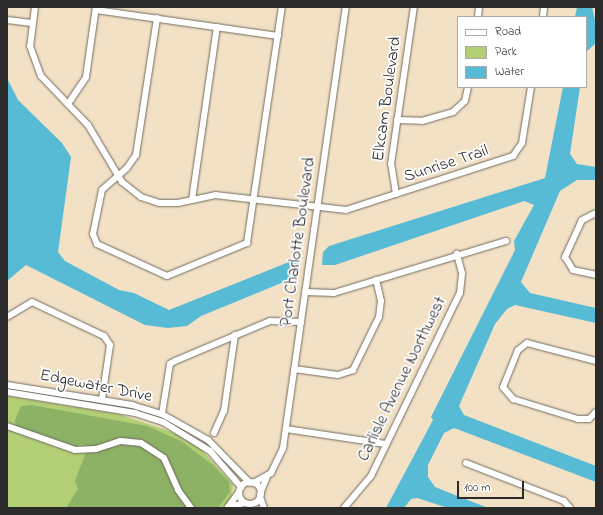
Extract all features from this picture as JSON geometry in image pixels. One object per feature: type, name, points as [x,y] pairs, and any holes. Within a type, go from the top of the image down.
[{"type":"street","name":"Sunrise Trail","points":[[35,7],[30,46],[35,65],[44,81],[68,104],[95,134],[118,176],[135,194],[153,202],[172,204],[215,195],[317,209],[346,210],[513,156],[522,142],[531,88]]},
{"type":"street","points":[[156,18],[136,155],[100,195],[94,240],[161,275],[172,275],[247,243],[282,7]]},
{"type":"street","name":"Port Charlotte Boulevard","points":[[260,495],[267,477],[280,459],[286,429],[346,7]]},
{"type":"street","name":"Elkcam Boulevard","points":[[396,194],[391,170],[414,7]]},
{"type":"street","points":[[68,104],[86,77],[96,8],[278,36]]},
{"type":"street","points":[[7,20],[32,23]]},
{"type":"street","points":[[192,200],[217,27]]},
{"type":"street","points":[[397,120],[422,121],[453,112],[465,101],[468,88]]},
{"type":"street","points":[[596,213],[582,220],[565,256],[573,270],[596,275]]},
{"type":"street","points":[[305,292],[334,293],[457,254],[506,241]]},
{"type":"street","name":"Carlisle Avenue Northwest","points":[[344,508],[368,480],[460,293],[462,273],[457,254]]},
{"type":"street","points":[[294,369],[338,375],[353,370],[379,317],[381,300],[376,280]]},
{"type":"street","points":[[7,317],[32,302],[104,336],[110,345],[102,400]]},
{"type":"street","points":[[162,414],[170,364],[235,335],[275,320],[301,322]]},
{"type":"street","points":[[214,433],[224,411],[235,335]]},
{"type":"street","points":[[596,361],[527,343],[518,350],[503,387],[513,399],[578,419],[589,418],[596,412]]},
{"type":"street","name":"Edgewater Drive","points":[[7,385],[102,400],[162,414],[208,440],[252,483],[260,495]]},
{"type":"street","name":"Edgewater Drive","points":[[7,392],[135,413],[163,422],[210,451],[251,505]]},
{"type":"street","points":[[7,426],[75,450],[96,449],[121,441],[141,443],[164,458],[178,490],[191,508]]},
{"type":"street","points":[[286,429],[386,444]]},
{"type":"street","points":[[466,463],[564,501],[570,508]]},
{"type":"street","points":[[227,507],[240,490],[267,477]]},
{"type":"street","points":[[227,507],[251,505],[260,495]]},
{"type":"street","points":[[260,495],[264,508]]},
{"type":"green space","points":[[7,396],[118,414],[178,434],[199,447],[233,484],[232,498],[226,504],[228,508],[7,508]]},
{"type":"green space","points":[[32,405],[147,426],[181,441],[213,465],[229,482],[230,492],[218,508],[66,508],[78,489],[75,481],[88,447],[82,444],[73,448],[17,432],[15,420],[21,406]]},
{"type":"water","points":[[577,7],[592,7],[596,24],[596,43],[587,51],[587,16],[575,16]]},
{"type":"water","points":[[7,78],[18,100],[62,143],[71,157],[58,252],[65,261],[119,290],[134,293],[169,310],[299,258],[296,277],[201,316],[187,326],[168,328],[145,325],[26,265],[7,281]]},
{"type":"water","points":[[563,88],[580,88],[570,154],[577,164],[596,167],[596,180],[577,180],[560,191],[521,282],[530,293],[596,308],[596,323],[515,305],[507,309],[495,324],[459,406],[464,415],[596,466],[596,482],[454,428],[444,433],[428,465],[428,477],[435,487],[488,508],[448,508],[417,498],[411,499],[404,508],[386,508],[433,420],[431,417],[515,250],[514,241],[534,205],[524,201],[335,265],[322,265],[323,252],[329,246],[545,178]]}]
